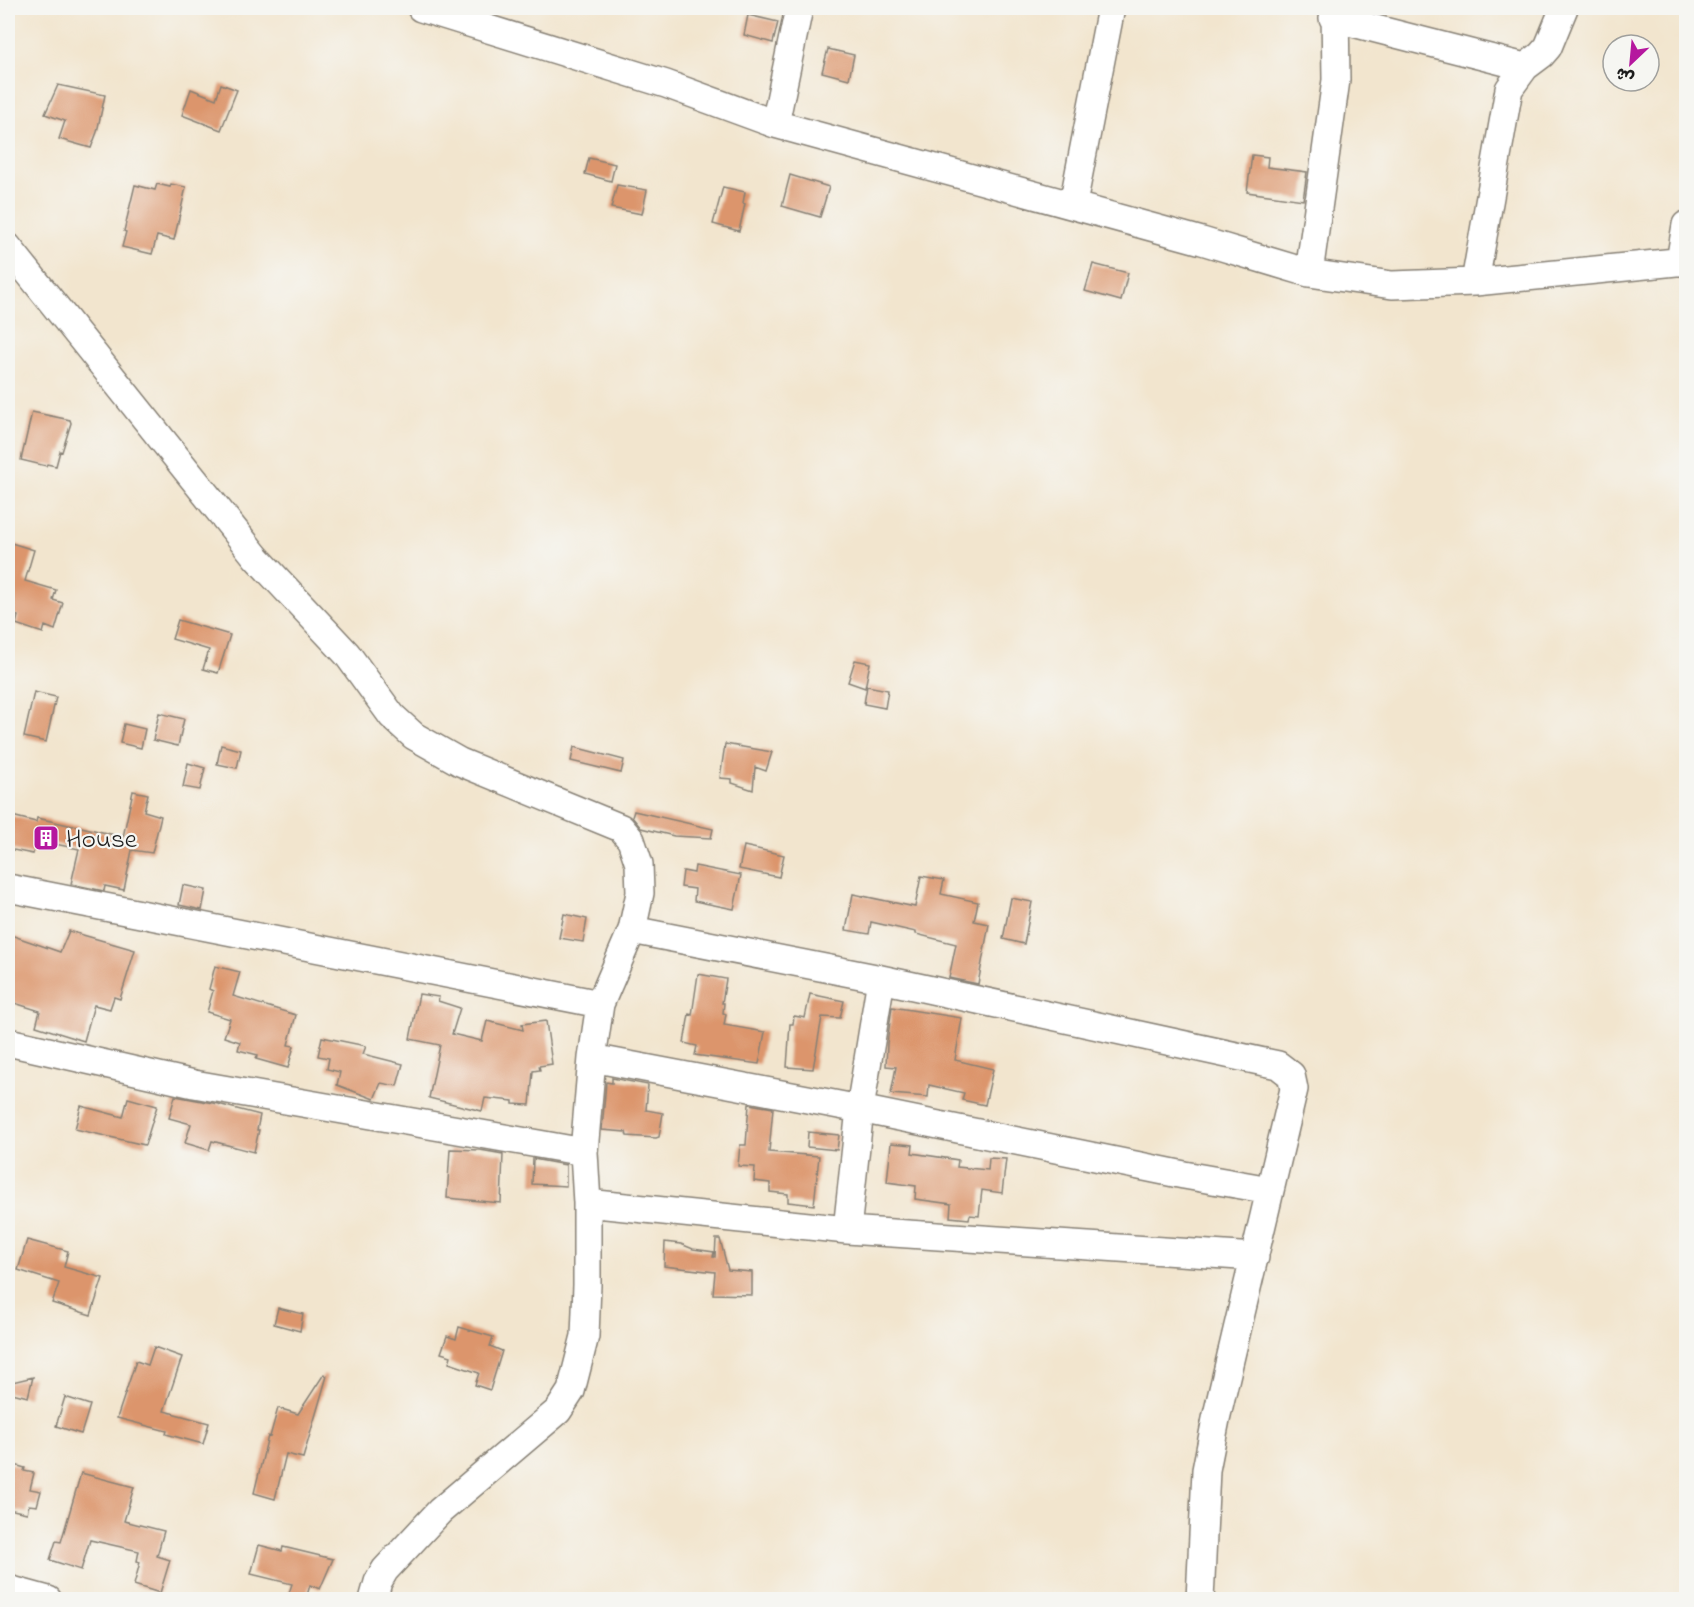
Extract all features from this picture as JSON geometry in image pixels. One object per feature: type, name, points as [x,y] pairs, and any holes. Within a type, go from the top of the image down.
[{"type":"street","points":[[421,8],[666,84],[775,124],[1073,204],[1309,273],[1392,285],[1475,282],[1683,261],[1686,225]]},
{"type":"street","points":[[775,124],[799,8]]},
{"type":"street","points":[[1073,204],[1111,8]]},
{"type":"street","points":[[1475,282],[1509,89],[1525,67],[1548,47],[1564,8]]},
{"type":"street","points":[[1309,273],[1336,80],[1334,13],[1525,67]]},
{"type":"street","points":[[8,247],[256,557],[347,654],[392,716],[414,736],[460,762],[621,828],[631,840],[639,864],[640,893],[632,930],[600,1005],[592,1058],[584,1152],[587,1203],[585,1336],[571,1391],[558,1411],[440,1511],[385,1570],[378,1582],[373,1599]]},
{"type":"street","points":[[8,888],[600,1005]]},
{"type":"street","points":[[632,930],[881,979],[1278,1065],[1291,1075],[1294,1089],[1206,1470],[1200,1599]]},
{"type":"street","points":[[847,1230],[861,1109],[881,979]]},
{"type":"street","points":[[8,1042],[194,1084],[584,1152]]},
{"type":"street","points":[[592,1058],[1270,1190]]},
{"type":"street","points":[[587,1203],[847,1230],[1255,1257]]},
{"type":"street","points":[[8,1588],[48,1599]]},
{"type":"building","points":[[748,15],[778,22],[773,43],[744,35]]},
{"type":"building","points":[[828,49],[854,55],[849,79],[822,72]]},
{"type":"building","points":[[221,84],[237,90],[221,130],[182,115],[191,89],[216,99]]},
{"type":"building","points":[[58,85],[105,95],[91,148],[59,139],[65,121],[45,114]]},
{"type":"building","points":[[1252,155],[1268,157],[1267,167],[1307,172],[1303,200],[1247,192]]},
{"type":"building","points":[[589,158],[615,164],[611,181],[585,174]]},
{"type":"building","points":[[790,175],[829,187],[820,217],[782,206]]},
{"type":"building","points":[[157,184],[186,187],[174,240],[157,236],[152,254],[122,247],[135,185],[155,190]]},
{"type":"building","points":[[617,185],[647,190],[642,214],[611,208]]},
{"type":"building","points":[[723,187],[745,192],[743,203],[745,204],[739,231],[713,224]]},
{"type":"building","points":[[1093,264],[1128,273],[1121,301],[1085,291]]},
{"type":"building","points":[[32,412],[70,420],[71,423],[56,466],[21,460]]},
{"type":"building","points":[[8,542],[34,550],[25,581],[56,590],[53,600],[63,603],[55,630],[45,626],[43,633],[16,624],[18,616],[8,613]]},
{"type":"building","points":[[178,620],[230,635],[218,673],[203,669],[209,650],[172,639]]},
{"type":"building","points":[[855,660],[870,663],[865,688],[848,682]]},
{"type":"building","points":[[867,686],[888,690],[885,708],[864,704]]},
{"type":"building","points":[[34,692],[56,697],[46,742],[24,737]]},
{"type":"building","points":[[159,713],[184,719],[178,746],[153,740]]},
{"type":"building","points":[[124,724],[145,729],[141,748],[120,743]]},
{"type":"building","points":[[725,744],[772,752],[766,771],[755,767],[753,790],[732,783],[732,779],[720,778]]},
{"type":"building","points":[[221,745],[241,750],[237,768],[217,764]]},
{"type":"building","points":[[574,747],[624,760],[621,773],[571,761]]},
{"type":"building","points":[[188,763],[205,768],[200,790],[183,787]]},
{"type":"building","points":[[133,791],[148,794],[144,811],[161,816],[152,853],[132,850],[124,890],[105,886],[104,891],[71,884],[79,849],[36,840],[33,854],[8,849],[8,815],[36,822],[37,818],[123,837]]},
{"type":"building","points":[[634,811],[713,829],[711,838],[674,836],[641,828],[632,817]]},
{"type":"building","points":[[744,846],[784,855],[779,877],[739,869]]},
{"type":"building","points":[[695,866],[741,875],[734,909],[694,901],[695,889],[681,887],[683,871],[694,873]]},
{"type":"building","points":[[921,876],[944,880],[941,894],[978,902],[974,921],[989,924],[978,984],[949,978],[956,944],[871,922],[869,934],[846,930],[853,894],[915,907]]},
{"type":"building","points":[[183,885],[206,890],[202,910],[179,905]]},
{"type":"building","points":[[1011,898],[1032,902],[1024,944],[1003,939]]},
{"type":"building","points":[[564,914],[587,919],[583,942],[559,938]]},
{"type":"building","points":[[69,931],[135,950],[120,999],[114,997],[110,1009],[94,1005],[84,1041],[36,1026],[40,1011],[8,1001],[8,934],[60,952]]},
{"type":"building","points":[[215,966],[240,972],[233,996],[296,1015],[288,1045],[294,1046],[288,1068],[256,1059],[258,1055],[238,1050],[240,1042],[224,1037],[230,1019],[207,1012],[213,991],[209,989]]},
{"type":"building","points":[[698,974],[726,979],[722,1003],[724,1003],[723,1013],[726,1014],[724,1025],[765,1032],[759,1064],[695,1055],[697,1046],[684,1043],[689,1014],[692,1015]]},
{"type":"building","points":[[419,994],[439,997],[438,1001],[460,1008],[452,1034],[482,1041],[487,1021],[523,1030],[522,1024],[546,1021],[552,1064],[539,1066],[540,1070],[533,1071],[530,1105],[485,1098],[482,1111],[429,1098],[440,1045],[410,1039]]},
{"type":"building","points":[[810,994],[844,1001],[840,1018],[822,1017],[813,1069],[787,1067],[790,1024],[793,1024],[794,1016],[805,1018]]},
{"type":"building","points":[[892,1007],[962,1018],[955,1060],[993,1069],[985,1105],[962,1100],[964,1093],[929,1085],[928,1097],[891,1094],[896,1067],[886,1066]]},
{"type":"building","points":[[322,1037],[366,1046],[363,1054],[403,1064],[397,1086],[381,1083],[374,1099],[337,1085],[340,1072],[327,1069],[329,1058],[318,1056]]},
{"type":"building","points":[[612,1078],[648,1085],[646,1110],[663,1113],[659,1137],[627,1136],[626,1132],[602,1130],[606,1082],[612,1083]]},
{"type":"building","points":[[175,1096],[260,1115],[254,1152],[212,1141],[209,1150],[185,1143],[191,1124],[169,1118]]},
{"type":"building","points":[[128,1098],[157,1106],[145,1145],[75,1129],[81,1106],[123,1117]]},
{"type":"building","points":[[749,1104],[773,1108],[769,1152],[819,1156],[814,1205],[788,1202],[788,1194],[770,1192],[770,1183],[754,1181],[755,1167],[738,1166],[740,1145],[746,1145]]},
{"type":"building","points":[[808,1132],[839,1135],[837,1150],[807,1147]]},
{"type":"building","points":[[891,1143],[913,1145],[912,1153],[958,1160],[957,1167],[988,1170],[989,1158],[1006,1159],[1002,1193],[982,1190],[979,1216],[970,1215],[969,1219],[950,1217],[951,1204],[915,1199],[916,1186],[887,1182]]},
{"type":"building","points":[[450,1149],[480,1150],[503,1154],[501,1203],[447,1198]]},
{"type":"building","points":[[533,1159],[566,1165],[566,1186],[532,1184]]},
{"type":"building","points":[[716,1239],[720,1239],[728,1270],[752,1272],[752,1295],[713,1294],[715,1272],[664,1266],[665,1242],[714,1252],[713,1257],[715,1257]]},
{"type":"building","points":[[27,1240],[68,1251],[64,1267],[103,1278],[91,1315],[52,1303],[59,1283],[18,1270]]},
{"type":"building","points":[[278,1308],[303,1314],[300,1331],[274,1324]]},
{"type":"building","points":[[459,1327],[493,1337],[490,1346],[502,1351],[490,1390],[475,1385],[479,1373],[449,1363],[451,1356],[441,1353],[447,1336],[456,1339]]},
{"type":"building","points":[[154,1347],[182,1357],[164,1411],[209,1423],[203,1444],[166,1434],[167,1431],[117,1418],[136,1361],[148,1365]]},
{"type":"building","points":[[324,1374],[327,1376],[303,1458],[286,1454],[275,1499],[254,1493],[268,1436],[270,1437],[278,1408],[298,1414]]},
{"type":"building","points":[[33,1377],[28,1397],[8,1392],[8,1383]]},
{"type":"building","points":[[65,1397],[90,1405],[81,1434],[56,1426]]},
{"type":"building","points":[[8,1463],[34,1473],[30,1489],[41,1491],[37,1506],[29,1505],[27,1513],[8,1509]]},
{"type":"building","points":[[81,1473],[134,1487],[124,1521],[164,1531],[157,1556],[170,1560],[160,1593],[134,1585],[140,1562],[137,1561],[139,1551],[90,1540],[81,1570],[50,1560],[56,1541],[61,1542]]},
{"type":"building","points":[[259,1545],[282,1551],[283,1547],[333,1559],[320,1589],[310,1585],[306,1599],[287,1599],[292,1584],[251,1574]]},
{"type":"place","name":"House","points":[[46,838]]}]
